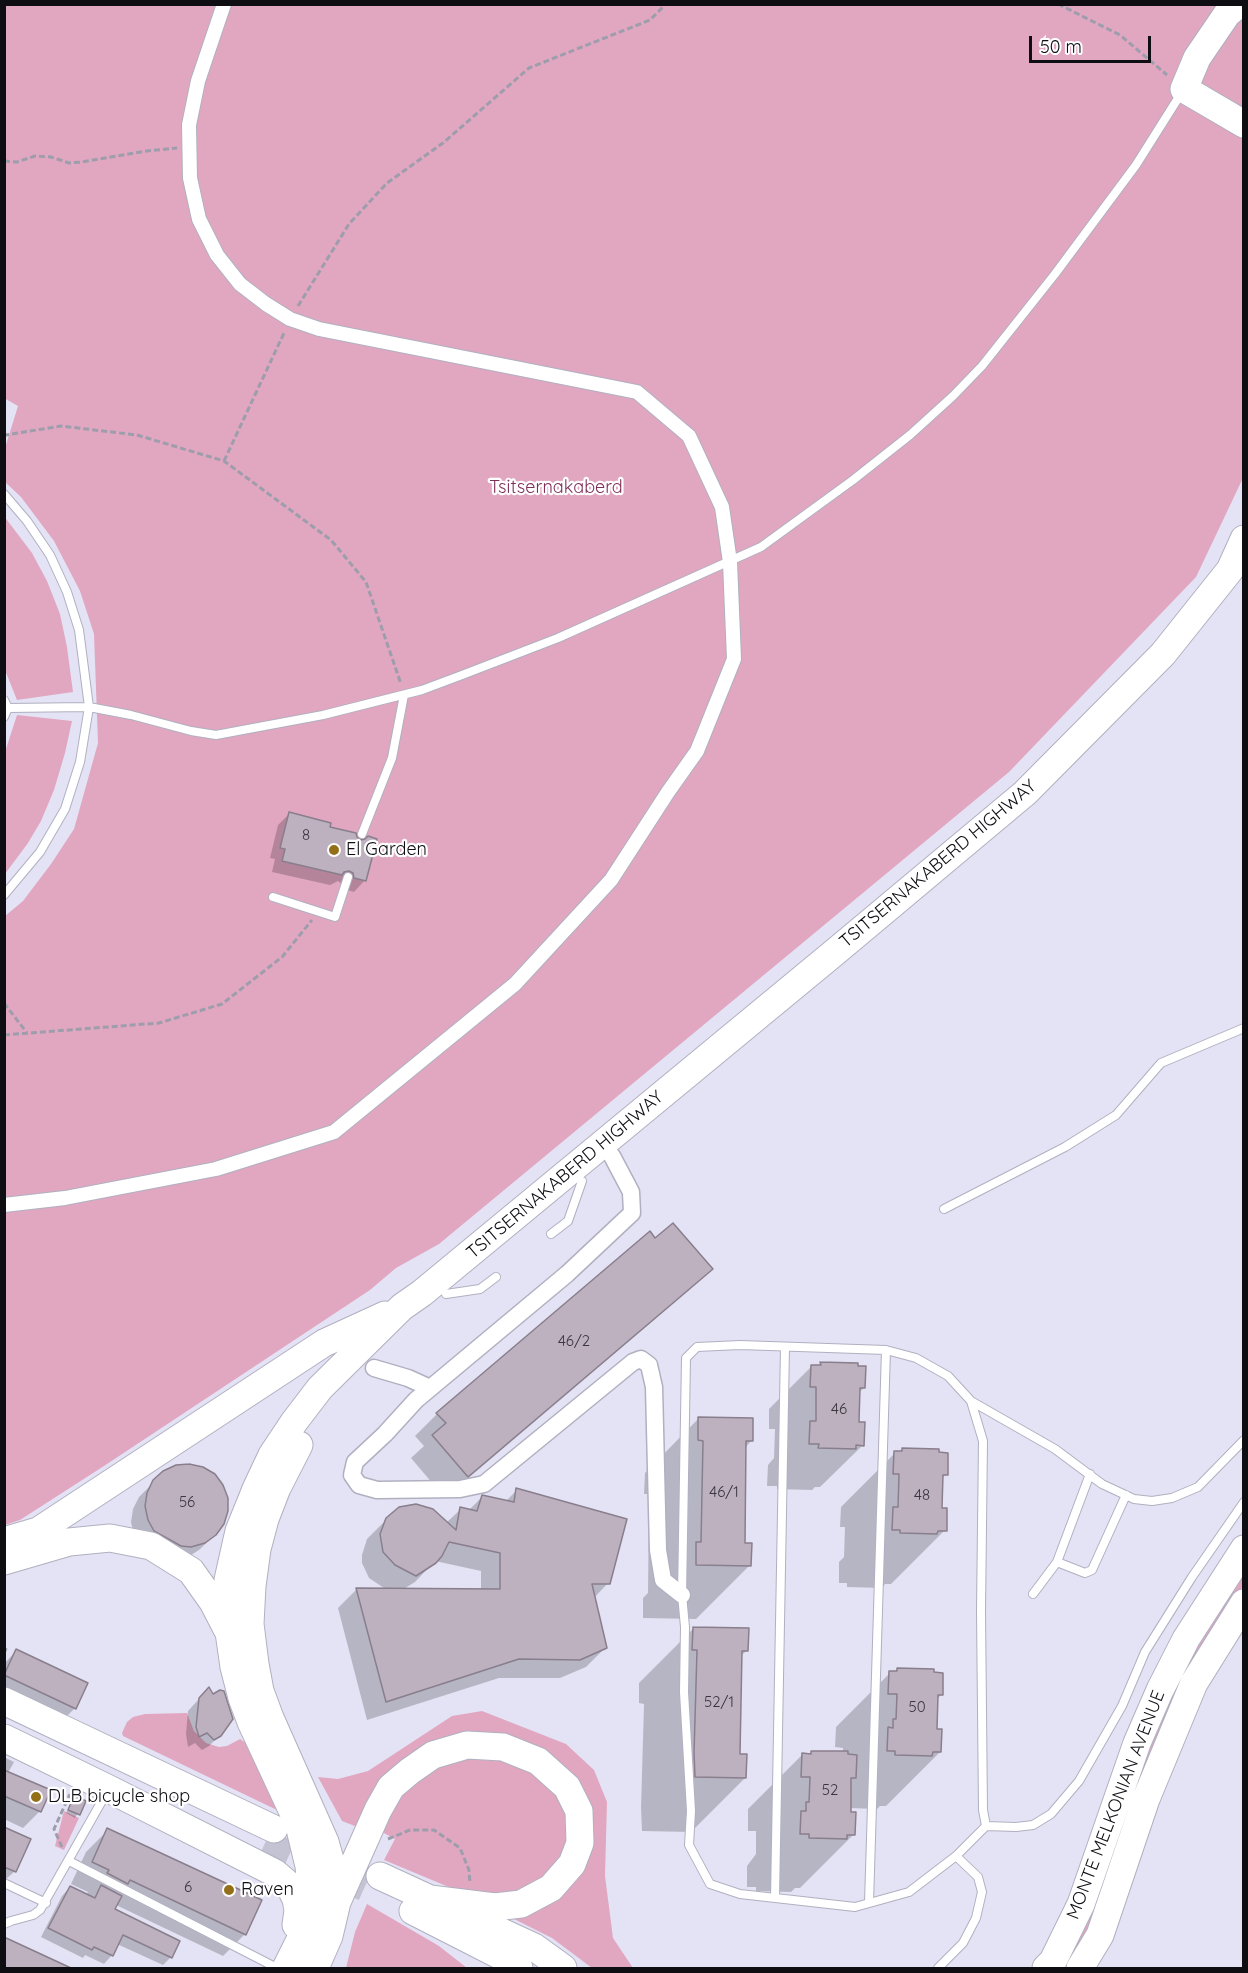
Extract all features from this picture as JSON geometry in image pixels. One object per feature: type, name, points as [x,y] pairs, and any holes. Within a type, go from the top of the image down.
[{"type":"main road","points":[[1239,4],[1227,14],[1203,49],[1184,89],[1244,124]]},
{"type":"main road","name":"TSITSERNAKABERD HIGHWAY","points":[[292,1965],[312,1904],[309,1866],[298,1825],[242,1698],[234,1667],[229,1632],[228,1580],[239,1532],[256,1489],[272,1455],[294,1422],[320,1388],[402,1307],[422,1293],[836,952],[1025,793],[1163,654],[1230,570],[1244,539]]},
{"type":"main road","name":"TSITSERNAKABERD HIGHWAY","points":[[337,1902],[333,1870],[325,1842],[260,1691],[250,1624],[256,1549],[265,1519],[290,1461],[310,1427],[345,1386],[405,1329],[1032,808],[1108,735],[1184,655],[1244,578]]},
{"type":"main road","points":[[4,1541],[38,1531],[324,1343],[402,1307]]},
{"type":"main road","points":[[4,1561],[69,1542],[110,1538],[151,1546],[192,1571],[213,1602],[229,1632]]},
{"type":"main road","name":"MONTE MELKONIAN AVENUE","points":[[1046,1968],[1053,1961],[1082,1904],[1137,1743],[1160,1690],[1185,1639],[1244,1549]]},
{"type":"main road","name":"MONTE MELKONIAN AVENUE","points":[[1080,1968],[1100,1935],[1146,1799],[1194,1683],[1244,1603]]},
{"type":"main road","points":[[4,1701],[270,1836],[4,1722]]},
{"type":"main road","points":[[4,1738],[109,1789],[283,1879],[293,1892],[298,1910],[292,1965]]},
{"type":"main road","points":[[328,1968],[329,1936],[337,1902],[378,1810],[391,1787],[410,1771],[433,1755],[466,1745],[503,1746],[538,1761],[567,1787],[579,1811],[580,1843],[572,1864],[551,1888],[521,1904],[429,1909]]},
{"type":"main road","points":[[377,1884],[429,1909],[534,1947],[563,1968]]},
{"type":"main road","points":[[429,1909],[484,1968]]},
{"type":"main road","points":[[429,1909],[519,1968]]},
{"type":"main road","points":[[292,1965],[329,1936]]},
{"type":"street","points":[[4,1205],[65,1198],[216,1168],[334,1132],[516,984],[610,879],[697,752],[734,659],[730,562],[722,507],[689,436],[637,392],[319,329],[290,319],[266,304],[240,284],[217,255],[199,219],[190,178],[189,125],[198,81],[224,4]]},
{"type":"street","points":[[612,1156],[631,1192],[632,1213],[567,1274],[416,1400],[355,1462],[352,1475],[359,1485],[377,1490],[460,1489],[484,1484],[633,1362],[641,1359],[649,1365],[654,1387],[660,1560],[663,1580],[682,1595]]},
{"type":"street","points":[[374,1368],[408,1378],[430,1388]]},
{"type":"lane","points":[[6,709],[89,707],[216,735],[312,717],[422,690],[558,638],[761,547],[910,435],[975,374],[1055,274],[1136,165],[1184,89]]},
{"type":"lane","points":[[4,494],[27,521],[50,555],[67,591],[79,630],[89,707],[80,762],[64,809],[40,852],[4,895]]},
{"type":"lane","points":[[362,834],[392,758],[404,695]]},
{"type":"lane","points":[[273,897],[335,917],[348,877]]},
{"type":"lane","points":[[944,1209],[1065,1147],[1116,1114],[1161,1063],[1244,1028]]},
{"type":"lane","points":[[551,1234],[568,1221],[582,1182]]},
{"type":"lane","points":[[447,1294],[480,1289],[496,1277]]},
{"type":"lane","points":[[1244,1440],[1198,1487],[1173,1498],[1152,1501],[1134,1498],[1102,1484],[1055,1449],[971,1401],[948,1376],[916,1358],[886,1350],[740,1345],[697,1347],[686,1358],[682,1595],[685,1627],[684,1692],[691,1811],[689,1845],[710,1884],[740,1894],[855,1907],[909,1892],[956,1856],[986,1826],[1033,1825],[1051,1814],[1079,1781],[1122,1706],[1145,1652],[1192,1577],[1244,1502]]},
{"type":"lane","points":[[775,1898],[786,1347]]},
{"type":"lane","points":[[869,1903],[886,1350]]},
{"type":"lane","points":[[971,1401],[982,1441],[983,1810],[986,1826]]},
{"type":"lane","points":[[1033,1594],[1057,1562],[1090,1474]]},
{"type":"lane","points":[[1057,1562],[1084,1573],[1092,1570],[1126,1495]]},
{"type":"lane","points":[[4,1924],[33,1916],[46,1903],[109,1789]]},
{"type":"lane","points":[[938,1968],[963,1943],[976,1918],[982,1892],[978,1877],[956,1856]]},
{"type":"lane","points":[[69,1861],[292,1965]]},
{"type":"lane","points":[[4,1883],[46,1903]]},
{"type":"path","points":[[224,461],[290,319],[349,224],[387,183],[442,143],[528,68],[650,20],[666,4]]},
{"type":"path","points":[[1058,4],[1120,35],[1184,89]]},
{"type":"path","points":[[4,161],[17,162],[35,156],[51,157],[69,163],[190,147]]},
{"type":"path","points":[[4,433],[6,435],[61,426],[137,435],[224,461],[331,540],[366,582],[404,695]]},
{"type":"path","points":[[4,1035],[159,1023],[222,1004],[282,957],[318,912]]},
{"type":"path","points":[[4,1004],[27,1033]]},
{"type":"path","points":[[69,1861],[54,1829],[74,1787]]},
{"type":"path","points":[[381,1842],[410,1830],[434,1830],[460,1848],[468,1870],[472,1892]]},
{"type":"green space","name":"Tsitsernakaberd","points":[[4,5],[1244,5],[1243,478],[1196,577],[1009,772],[439,1244],[396,1268],[370,1290],[104,1466],[20,1520],[5,1525],[5,916],[23,901],[74,829],[98,743],[94,634],[80,591],[54,541],[21,497],[5,482],[5,448],[18,406],[4,398]]},
{"type":"green space","points":[[4,516],[32,553],[47,581],[60,614],[73,692],[17,700],[5,670]]},
{"type":"green space","points":[[17,715],[72,721],[54,790],[41,821],[5,874],[5,752]]},
{"type":"green space","points":[[1243,1564],[1243,1586],[1204,1649],[1100,1911],[1069,1968],[1058,1968],[1148,1743],[1194,1642]]},
{"type":"green space","points":[[482,1711],[566,1744],[594,1770],[607,1802],[605,1876],[613,1938],[633,1968],[592,1968],[552,1938],[512,1918],[555,1899],[584,1798],[460,1735],[360,1828],[342,1821],[318,1777],[338,1779],[368,1771],[452,1716]]},
{"type":"green space","points":[[187,1713],[194,1731],[206,1743],[219,1747],[227,1746],[240,1739],[246,1743],[279,1811],[123,1736],[122,1733],[127,1722],[133,1717],[145,1714]]},
{"type":"green space","points":[[480,1753],[536,1773],[555,1790],[568,1815],[569,1837],[558,1866],[517,1898],[475,1898],[384,1860],[395,1839],[380,1831],[396,1797],[447,1759]]},
{"type":"green space","points":[[64,1811],[79,1818],[64,1850],[55,1846]]},
{"type":"green space","points":[[367,1904],[439,1946],[467,1968],[346,1968],[355,1932]]},
{"type":"building","points":[[289,812],[331,823],[330,827],[356,833],[360,840],[368,836],[377,839],[366,881],[354,878],[353,873],[349,871],[342,875],[282,861],[285,849],[280,848]]},
{"type":"building","points":[[673,1223],[713,1269],[468,1477],[432,1435],[446,1423],[436,1413],[650,1231],[655,1238]]},
{"type":"building","points":[[820,1362],[858,1363],[858,1366],[866,1366],[865,1388],[860,1388],[859,1422],[865,1422],[864,1446],[856,1445],[856,1449],[818,1448],[819,1444],[809,1444],[810,1421],[816,1421],[816,1387],[810,1387],[811,1365],[821,1365]]},
{"type":"building","points":[[698,1417],[753,1418],[753,1441],[746,1441],[745,1543],[752,1543],[751,1566],[696,1565],[696,1542],[701,1542],[703,1441],[698,1440]]},
{"type":"building","points":[[902,1448],[939,1449],[939,1452],[948,1453],[948,1475],[943,1475],[942,1508],[947,1508],[947,1531],[938,1531],[937,1534],[900,1533],[900,1530],[892,1530],[893,1507],[898,1507],[899,1474],[893,1474],[894,1451],[902,1451]]},
{"type":"building","points":[[189,1464],[203,1467],[215,1474],[228,1498],[228,1511],[224,1524],[216,1535],[205,1543],[191,1547],[181,1546],[154,1531],[148,1520],[145,1506],[147,1493],[153,1480],[163,1471],[176,1465]]},
{"type":"building","points":[[516,1488],[627,1519],[610,1584],[592,1584],[607,1648],[580,1660],[519,1659],[386,1702],[356,1588],[500,1589],[500,1553],[449,1542],[436,1563],[416,1576],[395,1565],[383,1552],[380,1534],[386,1518],[399,1507],[416,1504],[433,1509],[456,1530],[460,1507],[477,1511],[482,1495],[514,1502]]},
{"type":"building","points":[[693,1627],[749,1628],[748,1651],[742,1651],[740,1754],[747,1754],[746,1778],[695,1777],[697,1650],[692,1650]]},
{"type":"building","points":[[16,1649],[88,1683],[76,1709],[4,1675]]},
{"type":"building","points":[[897,1668],[934,1669],[934,1672],[943,1673],[943,1695],[938,1695],[937,1729],[942,1729],[941,1752],[933,1752],[932,1756],[895,1755],[895,1751],[887,1751],[888,1727],[893,1728],[893,1719],[896,1719],[897,1694],[888,1694],[889,1671],[897,1671]]},
{"type":"building","points":[[209,1687],[213,1694],[220,1690],[224,1691],[233,1719],[221,1736],[214,1740],[207,1733],[199,1737],[196,1727],[199,1698]]},
{"type":"building","points":[[811,1751],[848,1751],[848,1754],[857,1755],[856,1778],[851,1778],[851,1812],[856,1812],[855,1835],[847,1835],[847,1839],[809,1838],[809,1834],[800,1834],[801,1811],[806,1811],[806,1802],[809,1802],[810,1777],[801,1777],[802,1753],[811,1754]]},
{"type":"building","points":[[4,1770],[51,1790],[41,1812],[4,1796]]},
{"type":"building","points":[[74,1795],[86,1801],[80,1815],[68,1810]]},
{"type":"building","points":[[4,1827],[31,1839],[16,1872],[4,1867]]},
{"type":"building","points":[[107,1828],[262,1900],[246,1935],[130,1880],[128,1884],[107,1873],[109,1870],[92,1862]]},
{"type":"building","points":[[101,1885],[122,1896],[115,1909],[180,1941],[172,1958],[123,1935],[113,1956],[94,1947],[92,1950],[48,1928],[70,1886],[95,1898]]},
{"type":"building","points":[[4,1937],[71,1968],[4,1968]]},
{"type":"tunnel","points":[[265,1843],[374,1892]]},
{"type":"place","name":"El Garden","points":[[334,850]]},
{"type":"place","name":"DLB bicycle shop","points":[[36,1797]]},
{"type":"place","name":"Raven","points":[[229,1890]]}]
